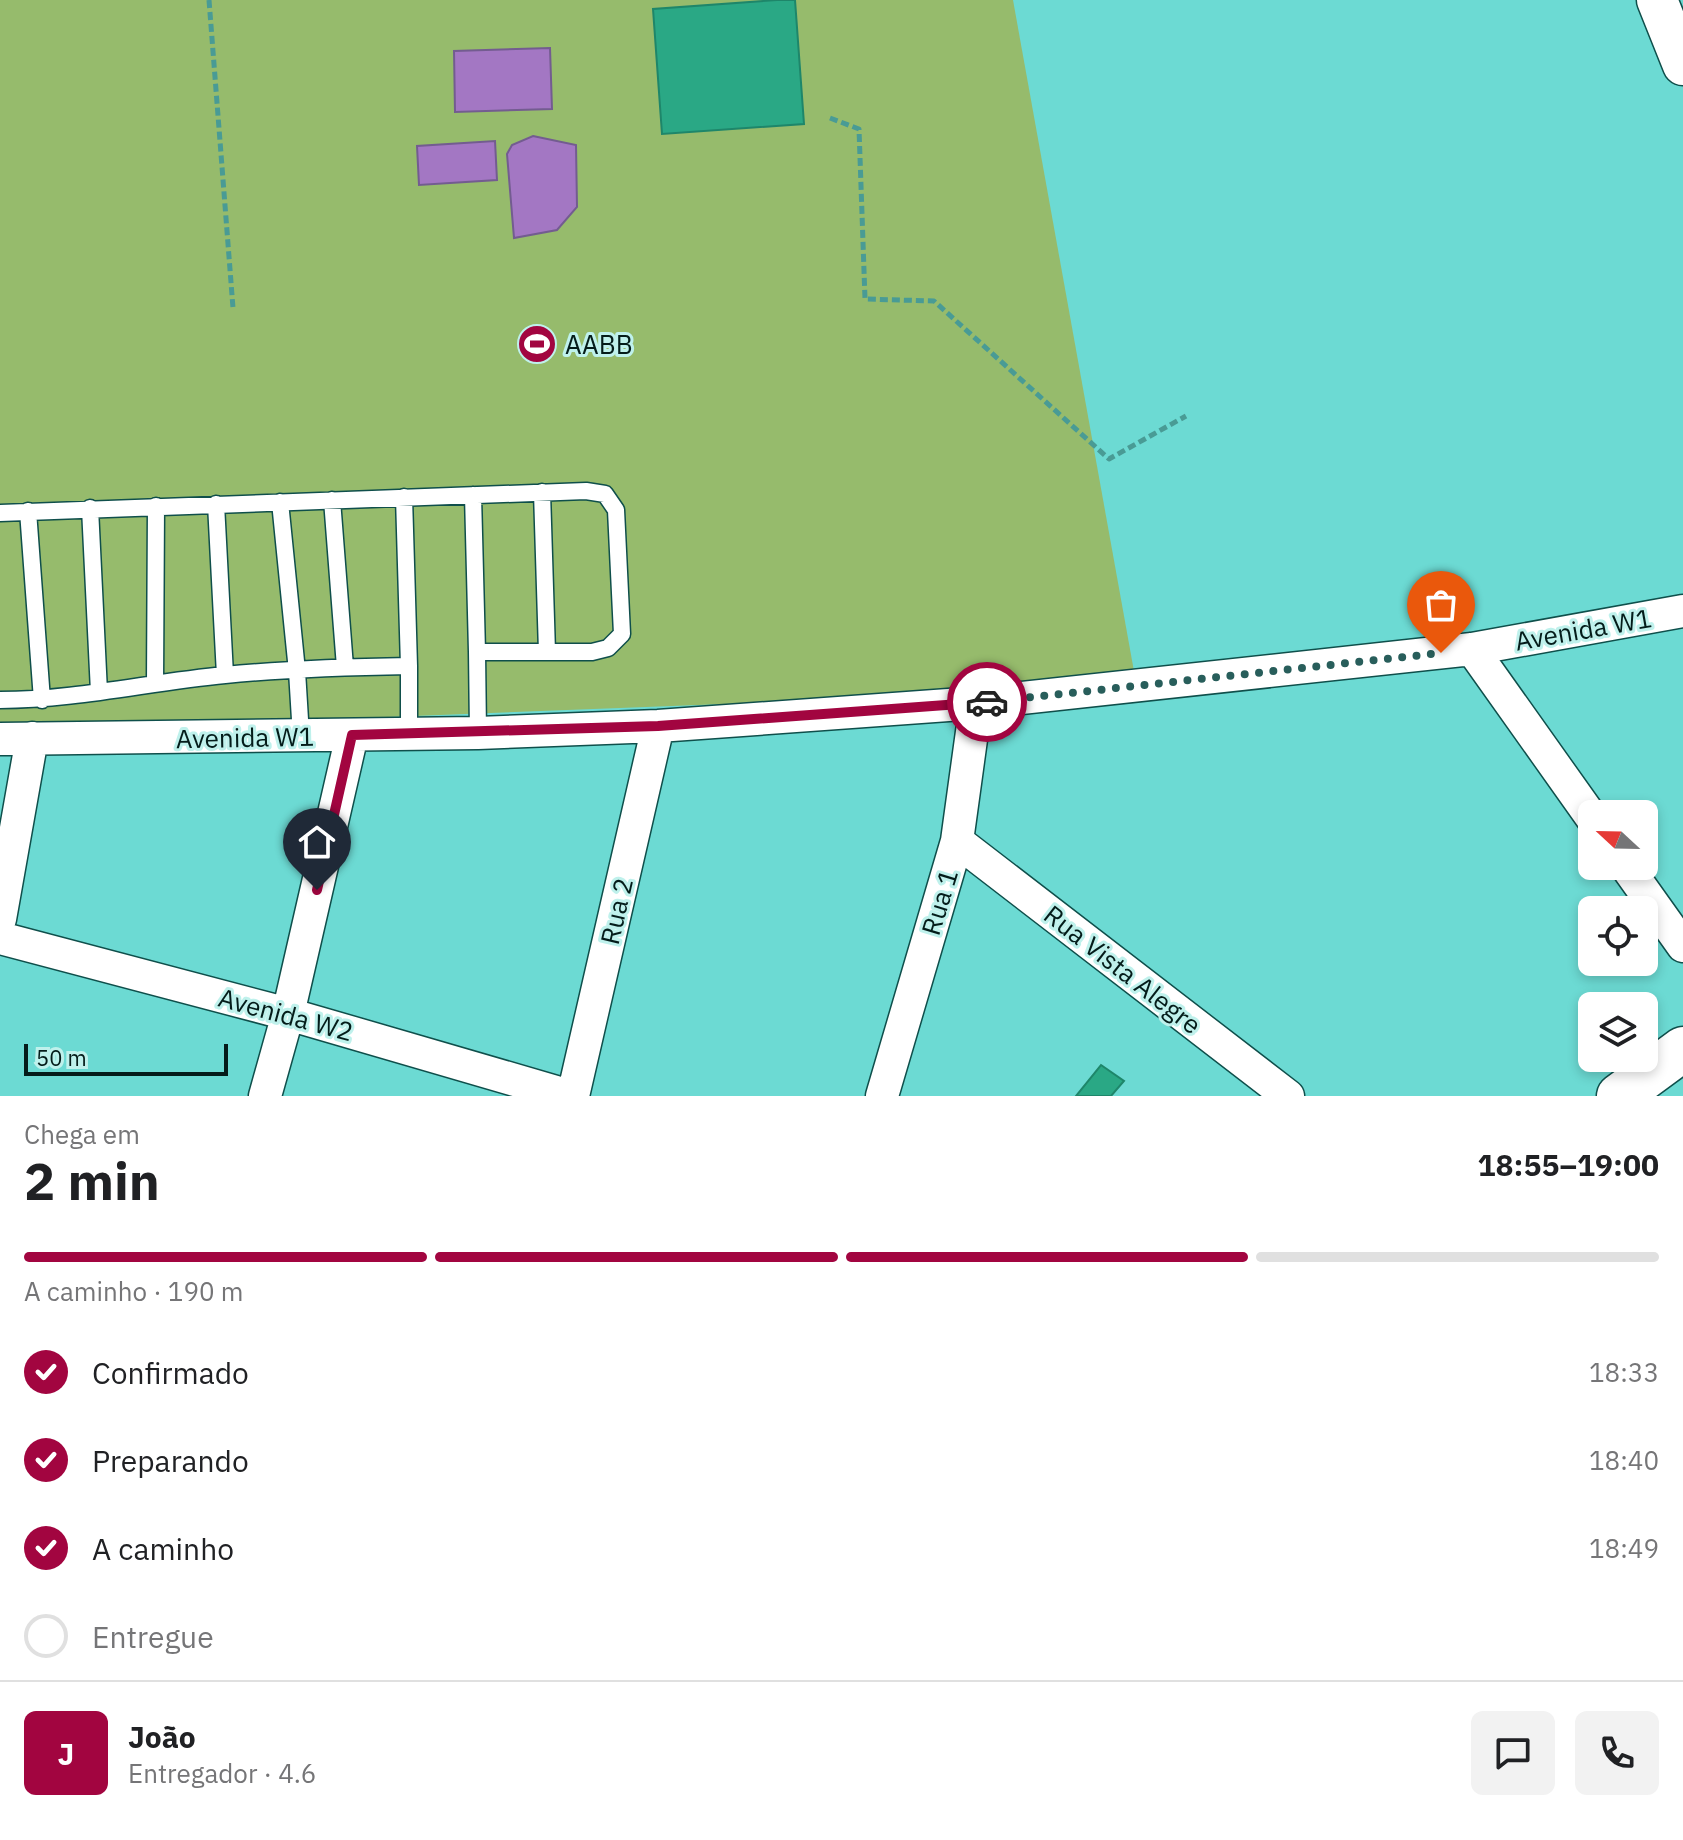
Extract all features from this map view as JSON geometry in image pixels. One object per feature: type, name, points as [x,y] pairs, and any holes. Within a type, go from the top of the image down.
[{"type":"main road","points":[[1619,1096],[1683,1049]]},
{"type":"street","points":[[1657,0],[1683,65]]},
{"type":"street","name":"Avenida W1","points":[[0,739],[478,733],[658,726],[976,703],[1472,649],[1683,611]]},
{"type":"street","points":[[1472,649],[1579,800]]},
{"type":"street","name":"Rua 1","points":[[882,1096],[957,841],[976,703]]},
{"type":"street","name":"Rua 2","points":[[572,1096],[658,726]]},
{"type":"street","points":[[265,1096],[288,1014],[352,735]]},
{"type":"street","points":[[0,919],[32,738]]},
{"type":"street","name":"Rua Vista Alegre","points":[[957,841],[1288,1096]]},
{"type":"street","points":[[1636,880],[1683,946]]},
{"type":"street","name":"Avenida W2","points":[[0,938],[288,1014],[572,1096]]},
{"type":"lane","points":[[542,492],[547,652]]},
{"type":"lane","points":[[0,513],[542,492],[605,494],[616,510],[622,634],[608,648],[592,652],[477,652]]},
{"type":"lane","points":[[473,495],[478,733]]},
{"type":"lane","points":[[404,497],[409,734]]},
{"type":"lane","points":[[332,500],[345,667]]},
{"type":"lane","points":[[280,502],[301,736]]},
{"type":"lane","points":[[216,504],[225,675]]},
{"type":"lane","points":[[155,684],[156,506]]},
{"type":"lane","points":[[90,508],[99,692]]},
{"type":"lane","points":[[28,511],[42,700]]},
{"type":"lane","points":[[0,700],[42,700],[225,675],[409,666]]},
{"type":"path","points":[[209,0],[233,308]]},
{"type":"path","points":[[830,118],[859,129],[865,299],[934,301],[1109,459],[1186,416]]},
{"type":"green space","name":"AABB","points":[[0,0],[1013,0],[1137,688],[0,732]]},
{"type":"shaded area","points":[[550,48],[552,109],[455,112],[454,51]]},
{"type":"shaded area","points":[[533,136],[576,145],[577,207],[557,230],[514,238],[507,154],[512,145]]},
{"type":"shaded area","points":[[495,141],[497,180],[419,185],[417,146]]},
{"type":"building","points":[[795,0],[804,124],[662,134],[653,9]]},
{"type":"building","points":[[1101,1065],[1124,1081],[1111,1096],[1076,1096]]},
{"type":"way so far","points":[[987,702],[1441,653]]},
{"type":"place","name":"AABB","points":[[537,344]]},
{"type":"route","points":[[317,890],[352,735],[658,726],[987,702]]}]
